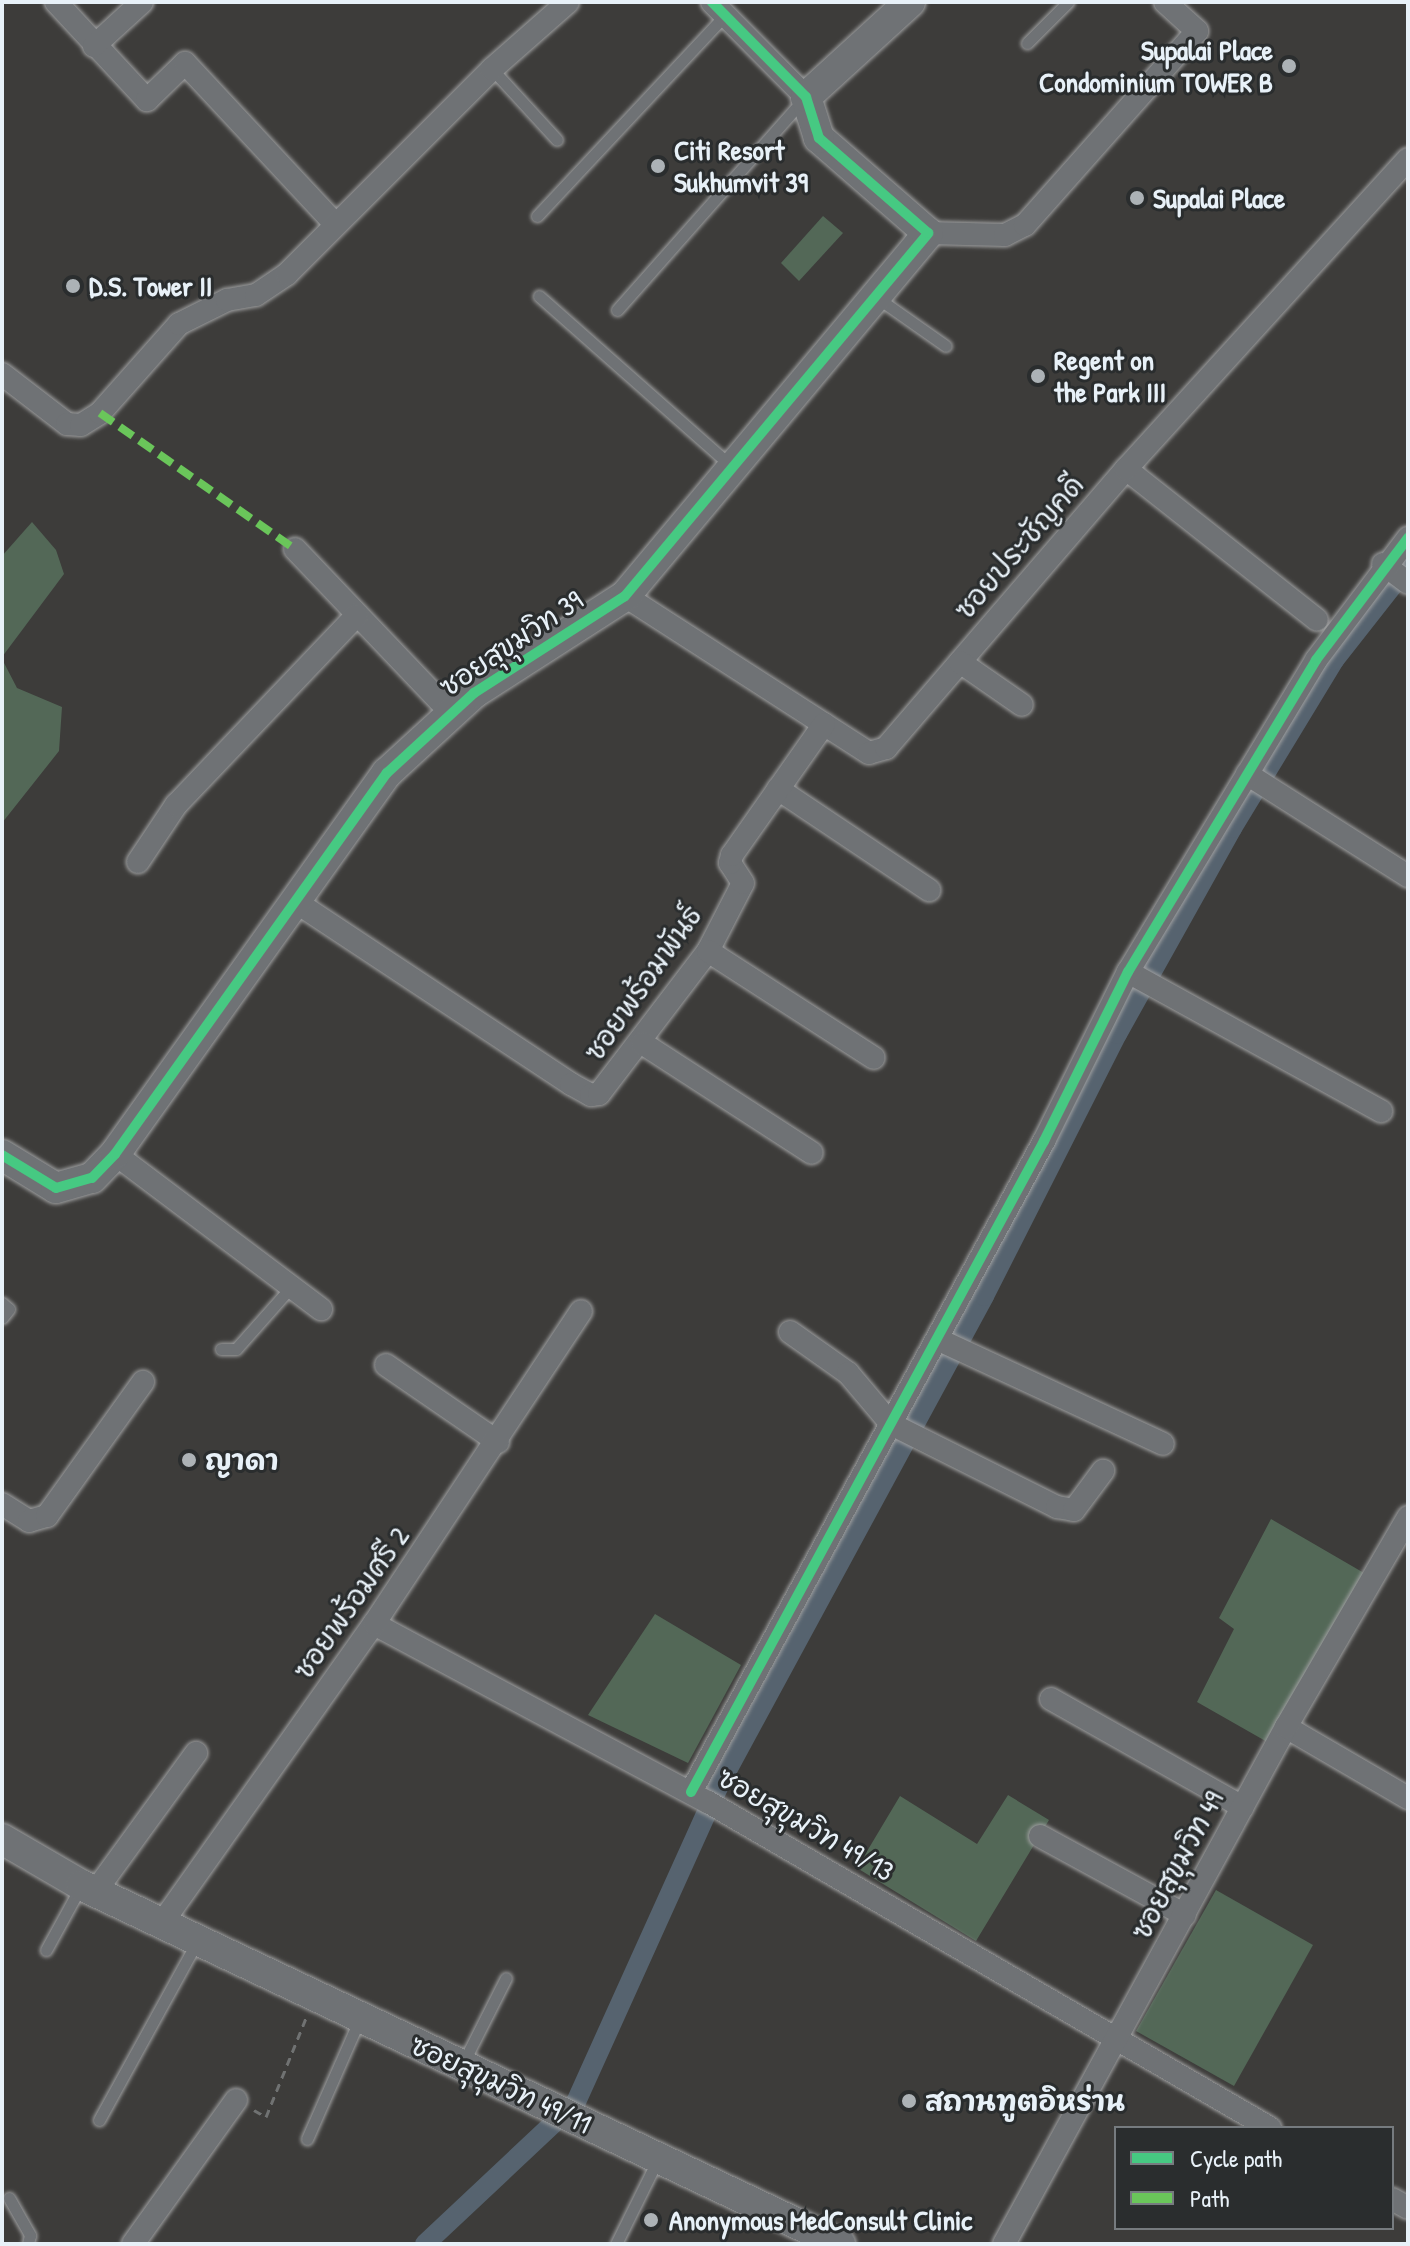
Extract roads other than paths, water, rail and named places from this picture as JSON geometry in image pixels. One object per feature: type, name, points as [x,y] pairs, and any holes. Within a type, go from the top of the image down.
[{"type":"street","points":[[56,2],[147,100],[185,63],[335,224]]},
{"type":"street","points":[[94,46],[142,2]]},
{"type":"street","points":[[2,374],[54,417],[81,425],[100,413],[179,324],[199,310],[269,287],[492,69],[568,2]]},
{"type":"street","points":[[718,8],[806,97],[819,138],[928,233],[1005,235],[1025,225],[1197,31],[1165,2]]},
{"type":"street","points":[[806,97],[907,3]]},
{"type":"street","name":"ซอยประชัญคดี","points":[[625,596],[869,753],[886,748],[1126,469],[1408,159]]},
{"type":"street","name":"ซอยสุขุมวิท 39","points":[[2,1155],[46,1184],[65,1189],[92,1178],[115,1154],[387,773],[450,712],[625,596],[928,233]]},
{"type":"street","points":[[1126,469],[1317,620]]},
{"type":"street","points":[[691,1792],[937,1339],[1128,972],[1316,660],[1383,564],[1408,538]]},
{"type":"street","points":[[295,549],[450,712]]},
{"type":"street","points":[[1383,564],[1408,583]]},
{"type":"street","points":[[138,862],[176,805],[357,615]]},
{"type":"street","points":[[960,662],[1022,705]]},
{"type":"street","name":"ซอยพร้อมพันธ์","points":[[296,902],[591,1095],[599,1094],[642,1043],[708,951],[743,883],[730,863],[732,855],[824,724]]},
{"type":"street","points":[[1247,774],[1408,876]]},
{"type":"street","points":[[778,789],[929,890]]},
{"type":"street","points":[[708,951],[874,1058]]},
{"type":"street","points":[[1128,972],[1381,1111]]},
{"type":"street","points":[[642,1043],[812,1153]]},
{"type":"street","points":[[115,1154],[321,1309]]},
{"type":"street","name":"ซอยพร้อมศรี 2","points":[[162,1923],[374,1624],[498,1442],[581,1311]]},
{"type":"street","points":[[790,1332],[848,1373],[891,1424],[1067,1510],[1074,1510],[1103,1471]]},
{"type":"street","points":[[937,1339],[1163,1444]]},
{"type":"street","points":[[386,1365],[498,1442]]},
{"type":"street","points":[[2,1504],[29,1521],[47,1516],[143,1382]]},
{"type":"street","name":"ซอยสุขุมวิท 49","points":[[1012,2241],[1286,1727],[1408,1517]]},
{"type":"street","name":"ซอยสุขุมวิท 49/13","points":[[374,1624],[691,1792],[1267,2126]]},
{"type":"street","points":[[1051,1699],[1243,1807]]},
{"type":"street","points":[[1286,1727],[1408,1798]]},
{"type":"street","points":[[88,1888],[196,1753]]},
{"type":"street","points":[[1040,1836],[1185,1915]]},
{"type":"street","name":"ซอยสุขุมวิท 49/11","points":[[2,1839],[88,1888],[658,2158],[746,2208],[840,2244]]},
{"type":"street","points":[[133,2244],[236,2100]]},
{"type":"lane","points":[[1027,43],[1068,2]]},
{"type":"lane","points":[[537,216],[718,8]]},
{"type":"lane","points":[[492,69],[557,140]]},
{"type":"lane","points":[[617,310],[806,97]]},
{"type":"lane","points":[[539,296],[733,467]]},
{"type":"lane","points":[[875,296],[946,346]]},
{"type":"lane","points":[[221,1349],[236,1349],[292,1286]]},
{"type":"lane","points":[[2,1303],[9,1309],[2,1318]]},
{"type":"lane","points":[[46,1950],[88,1888]]},
{"type":"lane","points":[[99,2120],[198,1941]]},
{"type":"lane","points":[[462,2065],[506,1978]]},
{"type":"lane","points":[[307,2139],[360,2017]]},
{"type":"lane","points":[[616,2244],[658,2158]]},
{"type":"lane","points":[[9,2198],[30,2235],[28,2244]]},
{"type":"waterway","points":[[425,2244],[576,2102],[718,1787],[984,1296],[1117,1034],[1232,828],[1334,660],[1408,566]]},
{"type":"place","name":"Supalai Place Condominium TOWER B","points":[[1289,66]]},
{"type":"place","name":"Citi Resort Sukhumvit 39","points":[[658,166]]},
{"type":"place","name":"Supalai Place","points":[[1137,198]]},
{"type":"place","name":"D.S. Tower II","points":[[73,286]]},
{"type":"place","name":"Regent on the Park III","points":[[1038,376]]},
{"type":"place","name":"ญาดา","points":[[189,1460]]},
{"type":"place","name":"สถานทูตอิหร่าน","points":[[909,2101]]},
{"type":"place","name":"Anonymous MedConsult Clinic","points":[[651,2220]]}]
